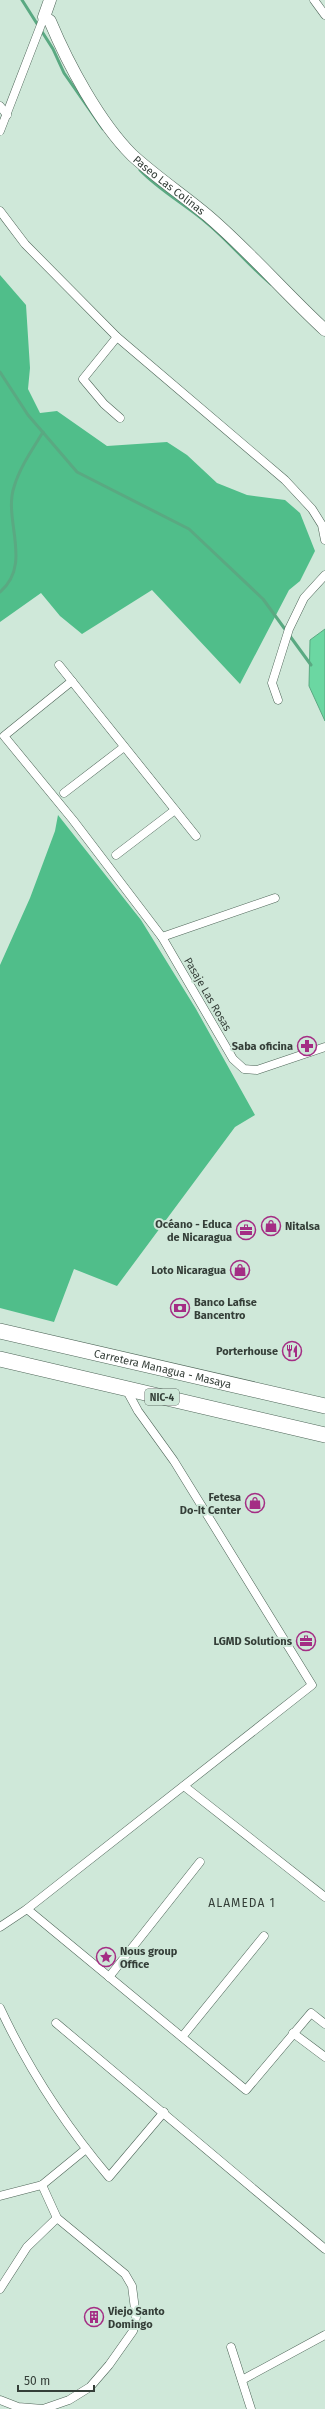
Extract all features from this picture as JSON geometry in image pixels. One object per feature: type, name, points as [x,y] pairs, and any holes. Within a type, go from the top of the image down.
[{"type":"highway","name":"Carretera Managua - Masaya","points":[[0,1331],[325,1406]]},
{"type":"highway","name":"NIC-4","points":[[0,1359],[325,1435]]},
{"type":"street","points":[[0,131],[44,20],[50,0]]},
{"type":"street","points":[[314,0],[325,15]]},
{"type":"street","name":"Paseo Las Colinas","points":[[44,20],[50,21],[66,59],[92,101],[131,154],[208,216],[325,330]]},
{"type":"street","points":[[0,106],[7,115]]},
{"type":"street","points":[[0,211],[25,244],[117,337],[285,480],[312,509],[322,525],[325,540]]},
{"type":"street","points":[[117,337],[83,379],[104,404],[120,418]]},
{"type":"street","points":[[278,700],[272,683],[289,629],[304,598],[325,575]]},
{"type":"street","points":[[59,665],[196,836]]},
{"type":"street","name":"Pasaje Las Rosas","points":[[72,681],[4,736],[73,820],[162,937],[233,1059],[244,1069],[257,1070],[267,1068],[325,1047]]},
{"type":"street","points":[[64,793],[124,747]]},
{"type":"street","points":[[116,855],[175,810]]},
{"type":"street","points":[[162,937],[275,898]]},
{"type":"street","points":[[0,1927],[27,1909],[312,1685],[182,1474],[138,1411],[126,1389]]},
{"type":"street","points":[[184,1786],[325,1898]]},
{"type":"street","points":[[109,1977],[200,1862]]},
{"type":"street","points":[[27,1909],[246,2090],[311,2013],[325,2024]]},
{"type":"street","points":[[182,2037],[264,1936]]},
{"type":"street","points":[[0,2008],[33,2074],[86,2149],[109,2177],[164,2112]]},
{"type":"street","points":[[56,2023],[164,2112],[325,2249]]},
{"type":"street","points":[[293,2033],[325,2057]]},
{"type":"street","points":[[0,2196],[42,2185],[86,2149]]},
{"type":"street","points":[[0,2400],[18,2406],[43,2409],[69,2400],[90,2387],[109,2365],[133,2331],[136,2317],[132,2286],[125,2274],[57,2218],[42,2185]]},
{"type":"street","points":[[0,2289],[27,2247],[57,2218]]},
{"type":"street","points":[[242,2380],[325,2335]]},
{"type":"street","points":[[231,2347],[252,2409]]},
{"type":"shaded area","points":[[0,275],[26,305],[30,368],[28,389],[40,413],[57,411],[107,446],[167,442],[187,455],[217,483],[247,495],[285,500],[300,513],[315,551],[300,581],[289,590],[240,684],[152,590],[82,634],[60,616],[41,593],[0,622]]},
{"type":"shaded area","points":[[325,629],[325,721],[309,686],[310,640]]},
{"type":"shaded area","points":[[58,815],[141,920],[196,1009],[255,1115],[235,1127],[117,1286],[74,1269],[54,1322],[0,1308],[0,965],[30,898],[55,831]]},
{"type":"waterway","points":[[22,0],[53,49],[64,73],[103,129]]},
{"type":"waterway","points":[[140,170],[148,178],[199,216],[271,284]]},
{"type":"waterway","points":[[0,372],[28,415],[77,472],[189,529],[263,599],[311,665]]},
{"type":"waterway","points":[[0,592],[10,581],[15,568],[16,555],[12,513],[14,487],[23,466],[43,432]]},
{"type":"place","name":"Saba oficina","points":[[307,1046]]},
{"type":"place","name":"Nitalsa","points":[[271,1226]]},
{"type":"place","name":"Océano - Educa de Nicaragua","points":[[246,1230]]},
{"type":"place","name":"Loto Nicaragua","points":[[240,1270]]},
{"type":"place","name":"Banco Lafise Bancentro","points":[[180,1308]]},
{"type":"place","name":"Porterhouse","points":[[292,1351]]},
{"type":"place","name":"Fetesa Do-It Center","points":[[255,1503]]},
{"type":"place","name":"LGMD Solutions","points":[[306,1641]]},
{"type":"place","name":"Nous group Office","points":[[106,1957]]},
{"type":"place","name":"Viejo Santo Domingo","points":[[94,2317]]},
{"type":"district","name":"ALAMEDA 1","points":[[242,1903]]}]
